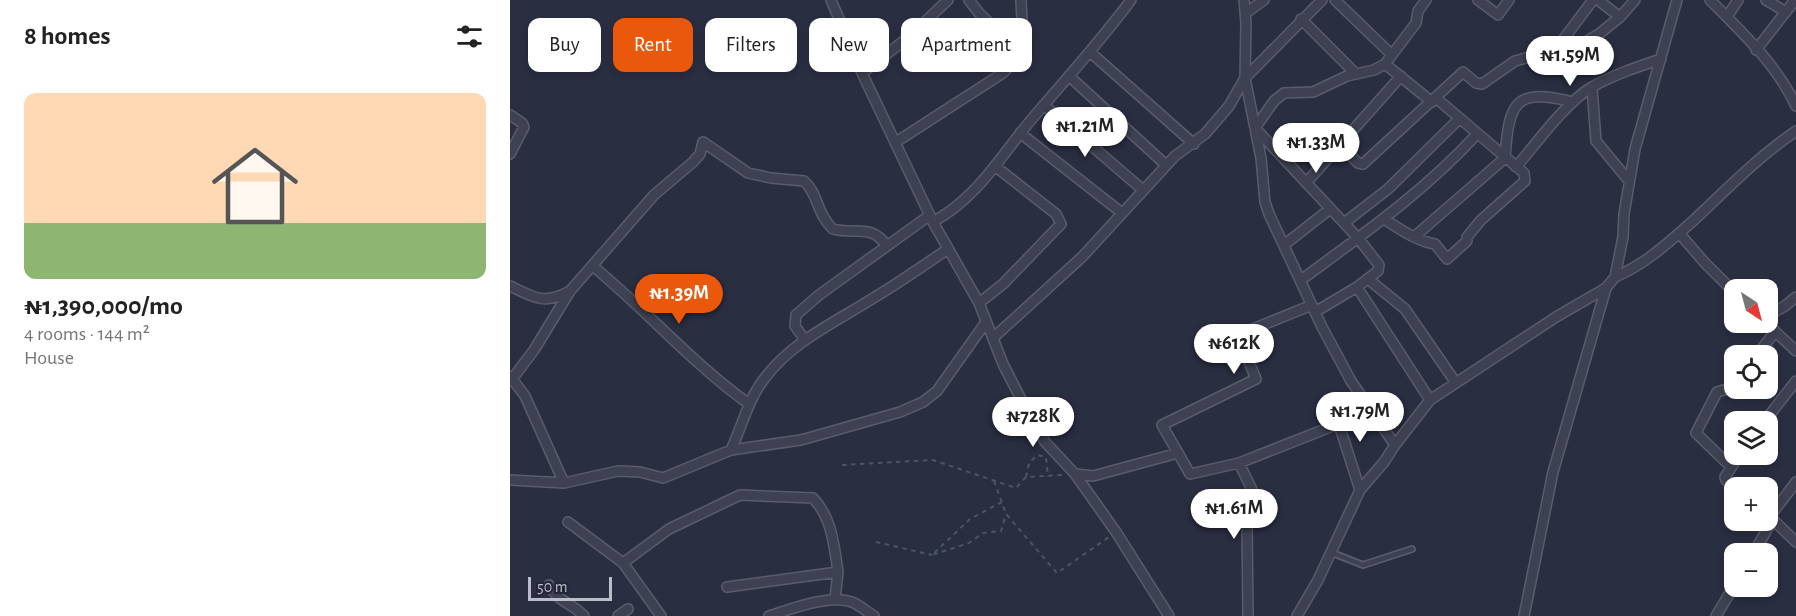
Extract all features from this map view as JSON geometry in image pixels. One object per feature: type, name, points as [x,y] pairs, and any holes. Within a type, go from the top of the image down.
[{"type":"street","points":[[831,0],[862,73],[932,218],[979,303],[1003,364],[1045,442],[1075,474],[1116,532],[1169,616]]},
{"type":"street","points":[[862,73],[910,36],[948,0]]},
{"type":"street","points":[[969,0],[984,18]]},
{"type":"street","points":[[1021,0],[1022,18]]},
{"type":"street","points":[[805,340],[795,326],[796,315],[819,295],[886,246],[961,203],[996,167],[1020,133],[1090,52],[1131,0]]},
{"type":"street","points":[[1244,0],[1246,13],[1245,78],[1262,158],[1265,202],[1269,214],[1351,381],[1395,446]]},
{"type":"street","points":[[1246,13],[1264,0]]},
{"type":"street","points":[[993,338],[1082,257],[1175,156],[1194,144],[1221,117],[1245,78],[1322,0]]},
{"type":"street","points":[[1335,0],[1392,55]]},
{"type":"street","points":[[1254,128],[1274,101],[1284,93],[1313,92],[1347,76],[1374,70],[1385,64],[1416,23],[1418,11],[1425,0]]},
{"type":"street","points":[[1478,0],[1498,15],[1509,0]]},
{"type":"street","points":[[1556,49],[1593,0]]},
{"type":"street","points":[[1599,0],[1620,17]]},
{"type":"street","points":[[1340,145],[1358,163],[1363,164],[1463,72],[1476,83],[1482,84],[1515,61],[1587,41],[1620,17],[1635,0]]},
{"type":"street","points":[[1615,277],[1635,149],[1677,0]]},
{"type":"street","points":[[1710,0],[1779,77],[1796,106]]},
{"type":"street","points":[[1727,17],[1738,0]]},
{"type":"street","points":[[1756,50],[1792,8],[1766,0]]},
{"type":"street","points":[[1302,19],[1356,74]]},
{"type":"street","points":[[1090,52],[1194,144]]},
{"type":"street","points":[[1516,167],[1573,102],[1592,88],[1628,70],[1660,59]]},
{"type":"street","points":[[1384,219],[1426,243],[1435,244],[1447,259],[1467,241],[1467,237],[1481,220],[1526,181],[1524,173],[1459,119],[1385,64]]},
{"type":"street","points":[[896,142],[1004,72]]},
{"type":"street","points":[[1069,76],[1166,165]]},
{"type":"street","points":[[1306,183],[1401,76]]},
{"type":"street","points":[[1592,88],[1596,141],[1629,181]]},
{"type":"street","points":[[1414,237],[1505,158],[1506,139],[1516,105],[1525,98],[1533,96],[1573,102]]},
{"type":"street","points":[[1044,105],[1143,190]]},
{"type":"street","points":[[510,115],[524,127],[510,154]]},
{"type":"street","points":[[1344,223],[1388,189],[1459,119]]},
{"type":"street","points":[[1254,128],[1358,238],[1378,265],[1378,271],[1358,287],[1314,308],[1238,334],[1256,379],[1162,425],[1190,474],[1239,463],[1338,426],[1360,490]]},
{"type":"street","points":[[1297,616],[1318,580],[1360,490],[1430,400],[1556,317],[1606,288],[1615,277],[1638,267],[1679,233],[1763,156],[1796,131]]},
{"type":"street","points":[[1020,133],[1122,213]]},
{"type":"street","points":[[1301,280],[1384,219],[1452,161],[1477,134]]},
{"type":"street","points":[[564,483],[525,396],[511,377],[534,351],[570,291],[594,267],[654,195],[693,162],[700,154],[703,142],[748,173],[804,181],[814,194],[822,216],[833,229],[872,232],[879,235],[886,246]]},
{"type":"street","points":[[979,303],[1003,284],[1061,224],[1056,214],[996,167]]},
{"type":"street","points":[[1284,244],[1330,209]]},
{"type":"street","points":[[1679,233],[1724,282]]},
{"type":"street","points":[[731,450],[749,405],[763,380],[780,359],[805,340],[948,249]]},
{"type":"street","points":[[594,267],[625,293],[722,385],[749,405]]},
{"type":"street","points":[[1368,279],[1405,309],[1456,382]]},
{"type":"street","points":[[510,286],[539,300],[558,298],[570,291]]},
{"type":"street","points":[[1358,287],[1430,400]]},
{"type":"street","points":[[1524,616],[1553,472],[1606,288]]},
{"type":"street","points":[[1778,310],[1796,297]]},
{"type":"street","points":[[510,480],[564,483],[618,471],[640,472],[663,478],[731,450],[801,440],[900,412],[923,402],[937,391],[986,322]]},
{"type":"street","points":[[1765,345],[1774,333]]},
{"type":"street","points":[[1776,333],[1796,351]]},
{"type":"street","points":[[1773,411],[1796,381]]},
{"type":"street","points":[[1724,390],[1717,392],[1696,433],[1731,466],[1725,477]]},
{"type":"street","points":[[1075,474],[1093,476],[1178,453]]},
{"type":"street","points":[[1239,463],[1257,500],[1247,520],[1248,616]]},
{"type":"street","points":[[1778,506],[1796,482]]},
{"type":"street","points":[[622,563],[669,529],[740,495],[813,498],[821,506],[831,532],[837,572],[835,599]]},
{"type":"street","points":[[568,522],[622,563],[661,616]]},
{"type":"street","points":[[1778,524],[1796,542]]},
{"type":"street","points":[[727,587],[837,572]]},
{"type":"street","points":[[549,585],[555,596],[584,616]]},
{"type":"street","points":[[1716,616],[1727,597]]},
{"type":"street","points":[[769,616],[799,611],[835,599],[853,602],[874,616]]},
{"type":"street","points":[[618,616],[628,609]]},
{"type":"lane","points":[[1330,552],[1363,565],[1412,549]]},
{"type":"path","points":[[842,465],[933,460],[1016,488],[1026,477],[1029,463],[1037,455],[1046,457],[1048,477]]},
{"type":"path","points":[[1026,477],[1075,474]]},
{"type":"path","points":[[994,480],[1006,514],[1057,573],[1116,532]]},
{"type":"path","points":[[932,555],[970,519],[1002,502]]},
{"type":"path","points":[[876,543],[932,555],[969,543],[983,533],[1001,531],[1006,514]]}]
